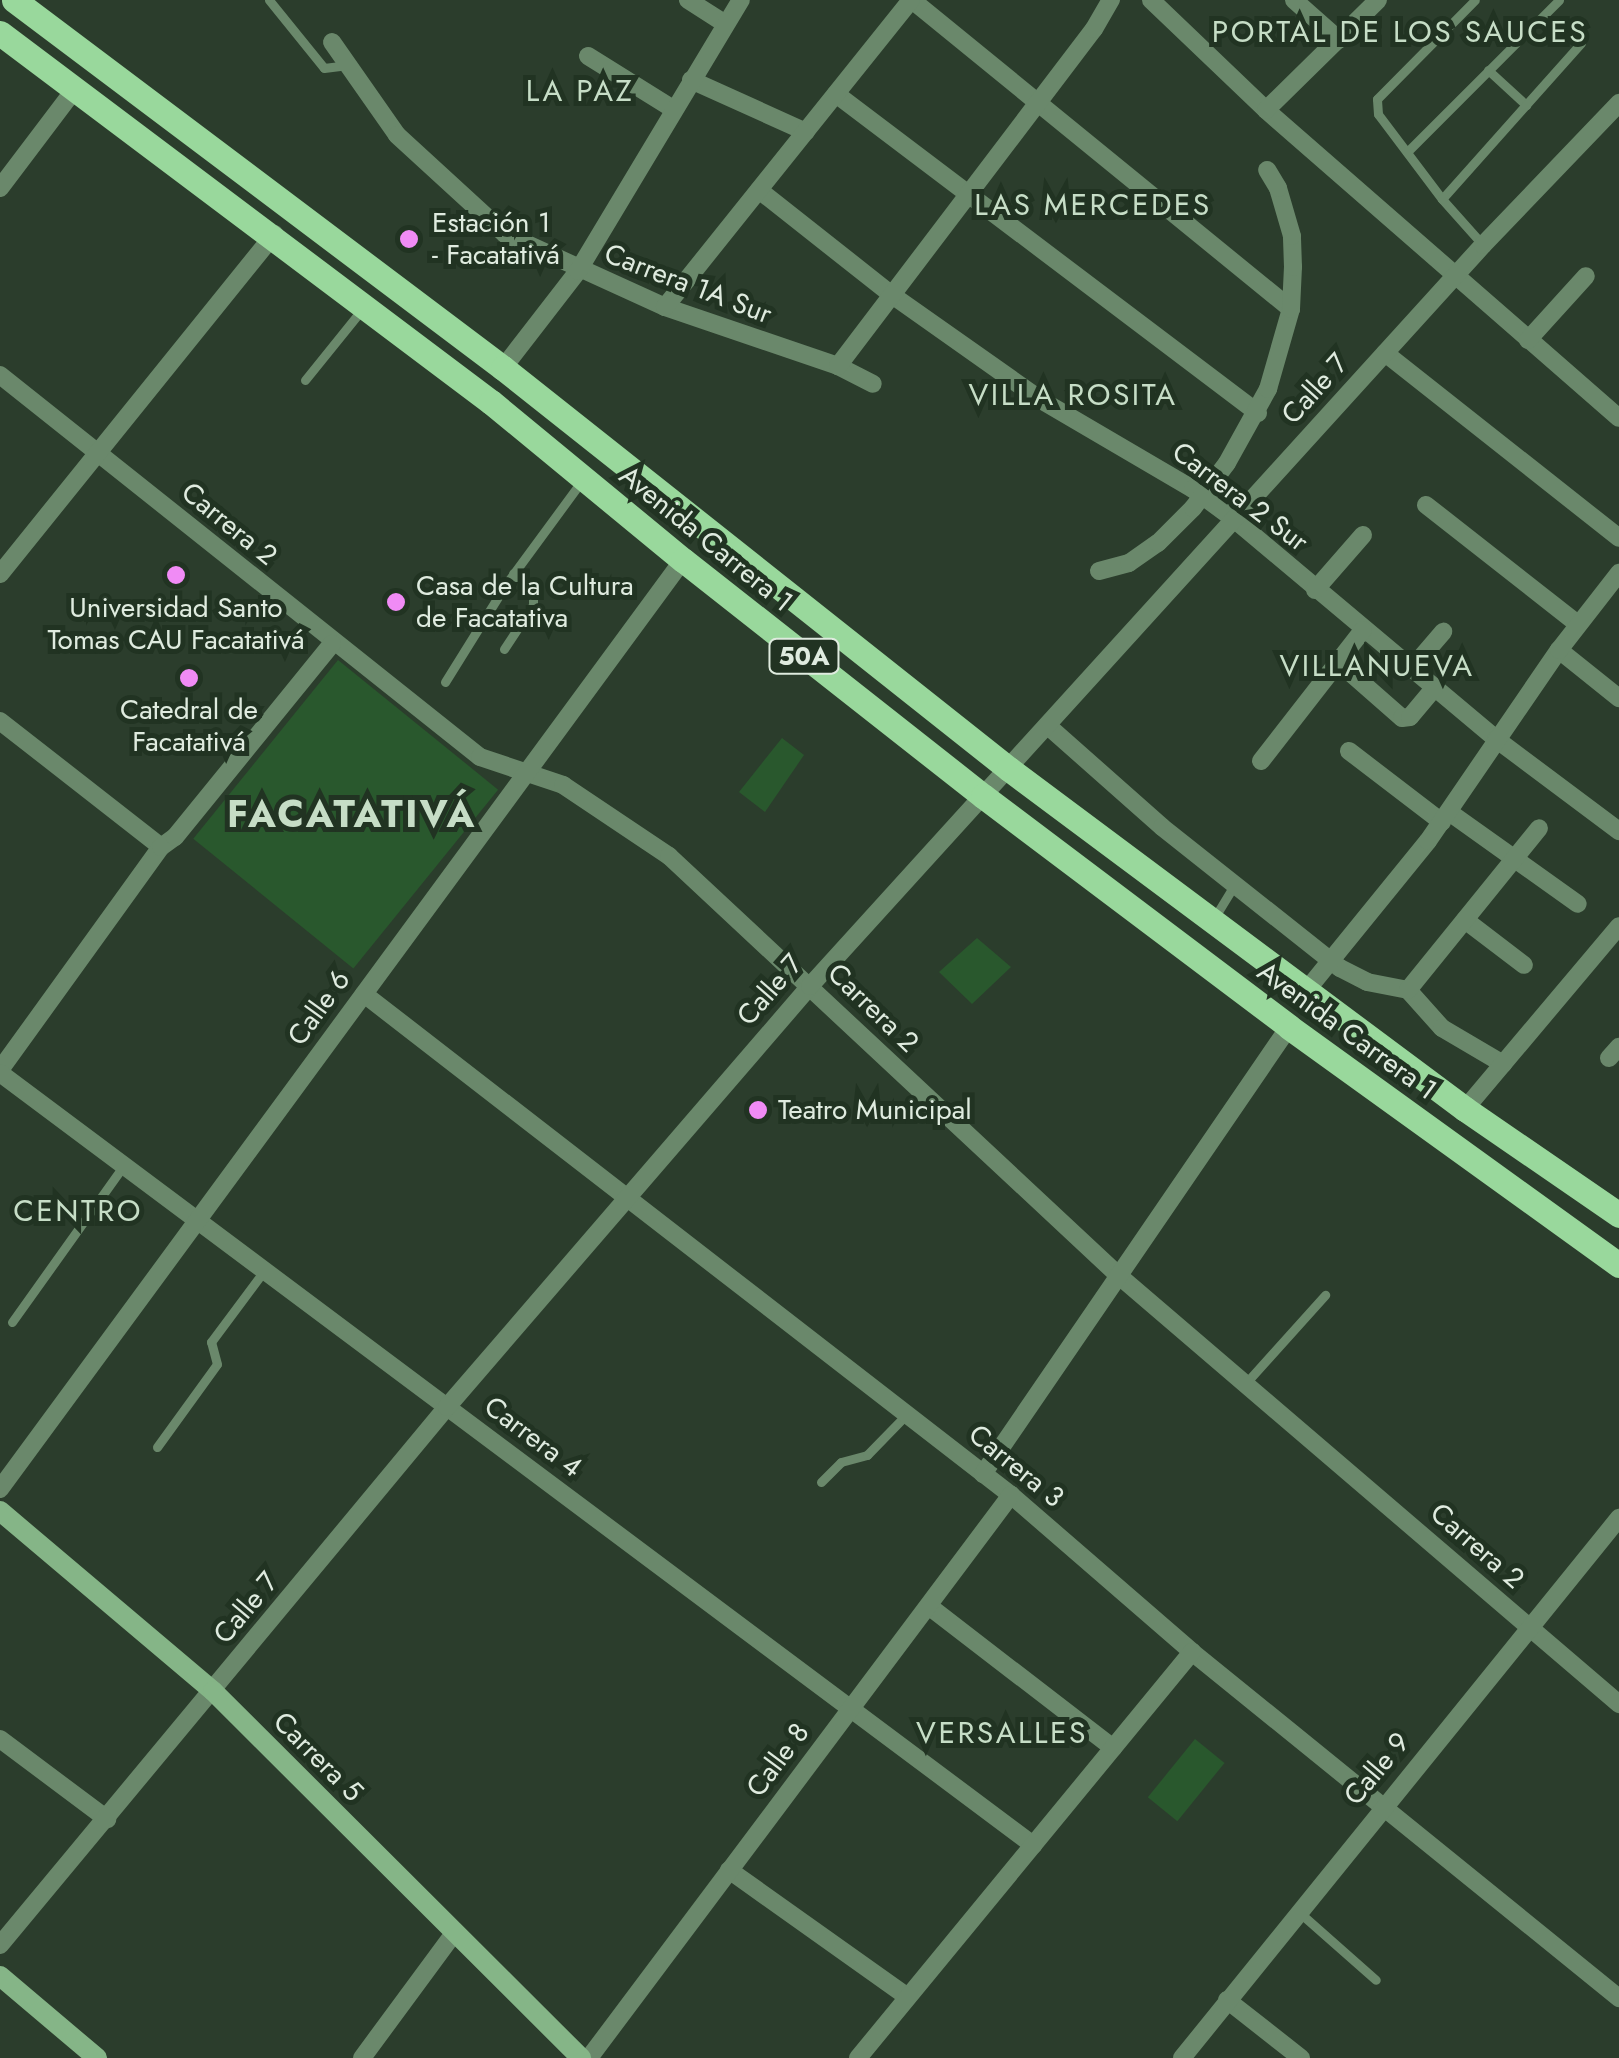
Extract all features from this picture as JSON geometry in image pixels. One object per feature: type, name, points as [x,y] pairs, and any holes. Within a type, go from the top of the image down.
[{"type":"main road","name":"Avenida Carrera 1","points":[[14,0],[503,368],[1008,769],[1465,1108],[1619,1216]]},
{"type":"main road","name":"Avenida Carrera 1","points":[[0,33],[274,234],[983,796],[1289,1027],[1619,1265]]},
{"type":"main road","name":"Carrera 5","points":[[0,1511],[213,1691],[454,1933],[585,2058]]},
{"type":"main road","points":[[0,1976],[98,2058]]},
{"type":"street","points":[[688,0],[724,23]]},
{"type":"street","points":[[503,368],[578,271],[724,23],[742,0]]},
{"type":"street","points":[[665,308],[912,0],[1291,309]]},
{"type":"street","points":[[838,366],[1111,0]]},
{"type":"street","points":[[1151,0],[1266,110],[1619,418]]},
{"type":"street","points":[[1294,0],[1338,40]]},
{"type":"street","points":[[1266,110],[1378,0]]},
{"type":"street","name":"Carrera 1A Sur","points":[[332,42],[397,134],[505,234],[665,308],[838,366],[874,384]]},
{"type":"street","points":[[588,56],[673,109]]},
{"type":"street","points":[[691,80],[806,132]]},
{"type":"street","points":[[0,188],[75,89]]},
{"type":"street","points":[[836,94],[1258,413]]},
{"type":"street","name":"Calle 7","points":[[0,1946],[447,1407],[810,986],[1483,245],[1619,103]]},
{"type":"street","points":[[1099,571],[1129,563],[1158,543],[1202,496],[1258,413],[1291,309],[1292,236],[1267,170]]},
{"type":"street","name":"Carrera 2 Sur","points":[[759,190],[892,295],[1041,400],[1202,496],[1496,739],[1619,832]]},
{"type":"street","points":[[0,574],[274,234]]},
{"type":"street","points":[[1528,340],[1586,276]]},
{"type":"street","points":[[1385,352],[1619,538]]},
{"type":"street","name":"Carrera 2","points":[[0,375],[332,644],[430,706],[480,757],[563,784],[669,856],[1118,1275],[1619,1704]]},
{"type":"street","points":[[1426,504],[1578,624]]},
{"type":"street","points":[[1315,590],[1363,535]]},
{"type":"street","name":"Calle 6","points":[[0,1489],[683,560]]},
{"type":"street","points":[[1306,991],[1334,961],[1445,817],[1558,650],[1619,573]]},
{"type":"street","points":[[1261,762],[1363,630]]},
{"type":"street","points":[[1412,668],[1443,632]]},
{"type":"street","points":[[0,1072],[162,847],[175,837],[332,644]]},
{"type":"street","points":[[1558,650],[1619,698]]},
{"type":"street","points":[[1337,662],[1402,718],[1410,717],[1434,688]]},
{"type":"street","points":[[0,721],[162,847]]},
{"type":"street","points":[[1048,726],[1162,827],[1334,961],[1367,982],[1408,990],[1442,1028],[1502,1064]]},
{"type":"street","points":[[1349,751],[1445,817],[1515,858],[1578,904]]},
{"type":"street","points":[[1408,990],[1539,828]]},
{"type":"street","points":[[1465,920],[1524,966]]},
{"type":"street","points":[[1465,1108],[1619,926]]},
{"type":"street","name":"Carrera 3","points":[[364,994],[1012,1495],[1192,1652],[1619,1998]]},
{"type":"street","points":[[983,1474],[1289,1027]]},
{"type":"street","name":"Carrera 4","points":[[0,1072],[1033,1845]]},
{"type":"street","name":"Calle 8","points":[[585,2058],[1012,1495]]},
{"type":"street","name":"Calle 9","points":[[1182,2058],[1381,1807],[1619,1518]]},
{"type":"street","points":[[930,1607],[1113,1748]]},
{"type":"street","points":[[858,2058],[1192,1652]]},
{"type":"street","points":[[0,1739],[107,1819]]},
{"type":"street","points":[[729,1870],[908,1997]]},
{"type":"street","points":[[362,2058],[454,1933]]},
{"type":"street","points":[[1227,2000],[1301,2058]]},
{"type":"lane","points":[[268,0],[324,68],[348,65]]},
{"type":"lane","points":[[1475,0],[1377,99],[1378,114],[1442,199],[1483,245]]},
{"type":"lane","points":[[1407,152],[1558,0]]},
{"type":"lane","points":[[1442,199],[1581,43]]},
{"type":"lane","points":[[1488,70],[1526,105]]},
{"type":"lane","points":[[305,380],[365,305]]},
{"type":"lane","points":[[446,682],[513,574],[584,478]]},
{"type":"lane","points":[[504,649],[533,605],[534,594],[513,574]]},
{"type":"lane","points":[[1212,921],[1235,884]]},
{"type":"lane","points":[[12,1322],[124,1165]]},
{"type":"lane","points":[[157,1447],[217,1364],[211,1342],[264,1271]]},
{"type":"lane","points":[[1246,1384],[1324,1295]]},
{"type":"lane","points":[[822,1482],[841,1462],[867,1455],[906,1414]]},
{"type":"lane","points":[[1298,1911],[1376,1980]]},
{"type":"green space","points":[[338,660],[498,790],[353,968],[193,839]]},
{"type":"green space","points":[[782,738],[804,755],[765,812],[739,792]]},
{"type":"green space","points":[[977,938],[1011,967],[972,1004],[939,972]]},
{"type":"green space","points":[[1195,1739],[1225,1763],[1177,1821],[1148,1797]]},
{"type":"place","name":"Estación 1 - Facatativá","points":[[409,239]]},
{"type":"place","name":"Universidad Santo Tomas CAU Facatativá","points":[[176,575]]},
{"type":"place","name":"Casa de la Cultura de Facatativa","points":[[396,602]]},
{"type":"place","name":"Catedral de Facatativá","points":[[189,678]]},
{"type":"place","name":"Teatro Municipal","points":[[758,1110]]},
{"type":"district","name":"PORTAL DE LOS SAUCES","points":[[1400,32]]},
{"type":"district","name":"LA PAZ","points":[[580,91]]},
{"type":"district","name":"LAS MERCEDES","points":[[1093,205]]},
{"type":"district","name":"VILLA ROSITA","points":[[1073,395]]},
{"type":"district","name":"VILLANUEVA","points":[[1377,666]]},
{"type":"district","name":"FACATATIVÁ","points":[[352,814]]},
{"type":"district","name":"CENTRO","points":[[78,1211]]},
{"type":"district","name":"VERSALLES","points":[[1002,1733]]}]
